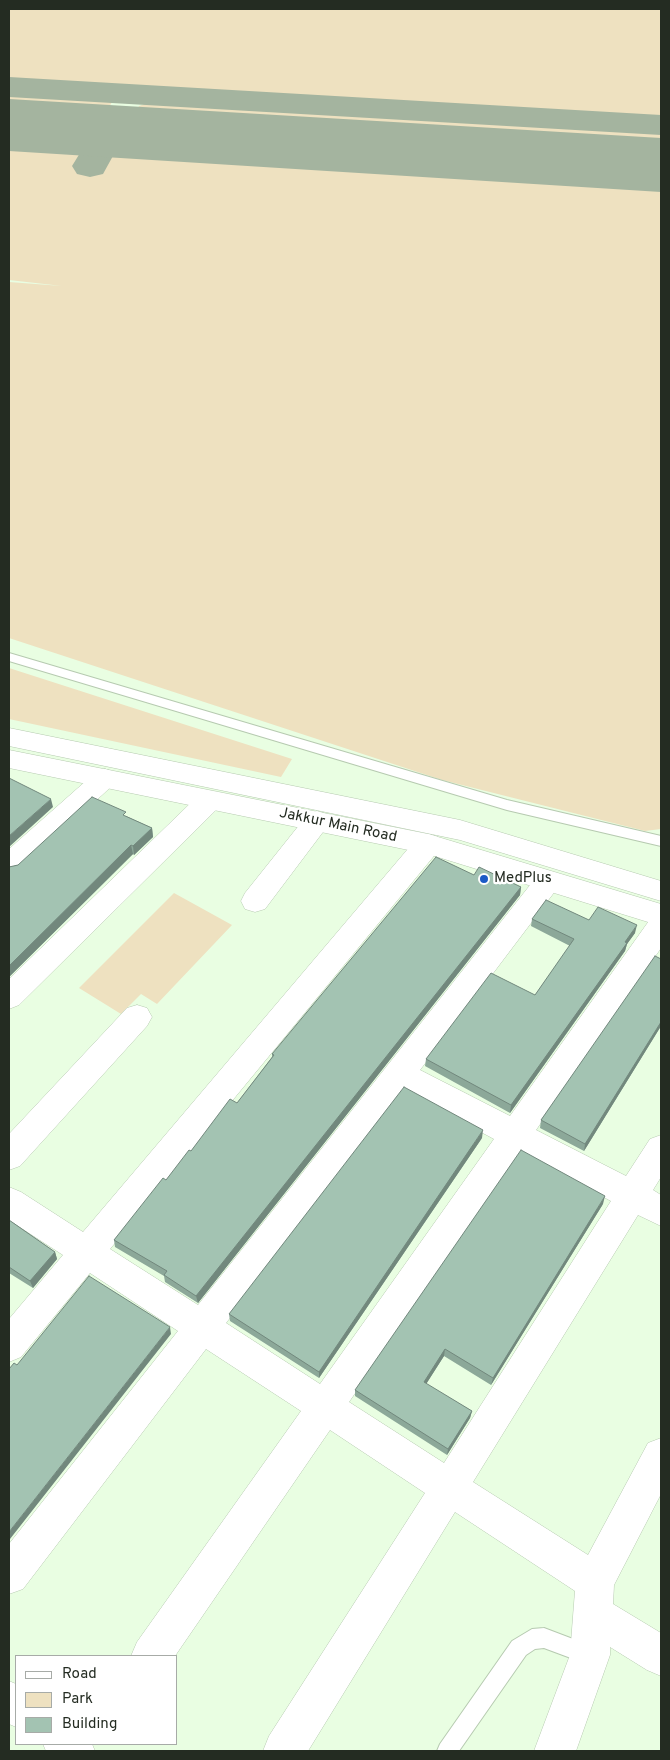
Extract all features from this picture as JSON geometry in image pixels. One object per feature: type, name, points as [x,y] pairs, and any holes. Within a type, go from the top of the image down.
[{"type":"street","name":"Jakkur Main Road","points":[[9,737],[460,830],[661,891]]},
{"type":"street","name":"Jakkur Main Road","points":[[9,759],[428,844],[661,915]]},
{"type":"street","points":[[9,865],[105,778]]},
{"type":"street","points":[[9,997],[210,800]]},
{"type":"street","points":[[254,900],[317,821]]},
{"type":"street","points":[[9,1345],[428,844]]},
{"type":"street","points":[[9,1575],[548,882]]},
{"type":"street","points":[[152,1655],[661,926]]},
{"type":"street","points":[[9,1156],[137,1017]]},
{"type":"street","points":[[400,1074],[646,1204]]},
{"type":"street","points":[[284,1751],[449,1487],[646,1204],[661,1148]]},
{"type":"street","points":[[9,1202],[449,1487],[594,1598],[661,1656]]},
{"type":"street","points":[[556,1751],[590,1656],[594,1598],[661,1456]]},
{"type":"lane","points":[[9,657],[507,805],[661,841]]},
{"type":"lane","points":[[447,1751],[519,1648],[532,1639],[544,1638],[590,1656]]},
{"type":"green space","points":[[9,9],[661,9],[661,119],[9,81]]},
{"type":"green space","points":[[9,93],[101,98],[112,102],[102,119],[96,122],[9,117]]},
{"type":"green space","points":[[151,102],[661,131],[661,155],[144,124],[132,121],[139,106]]},
{"type":"green space","points":[[9,134],[84,139],[88,143],[76,165],[103,167],[117,145],[130,142],[661,173],[661,829],[645,831],[442,780],[9,638],[9,282],[62,286],[9,280]]},
{"type":"green space","points":[[9,668],[292,759],[281,777],[9,719]]},
{"type":"green space","points":[[174,893],[232,925],[157,1004],[141,994],[121,1014],[79,988]]},
{"type":"building","points":[[9,778],[51,799],[9,836]]},
{"type":"building","points":[[92,797],[126,812],[123,815],[152,828],[133,846],[131,845],[9,966],[9,867],[18,865]]},
{"type":"building","points":[[436,857],[474,875],[479,867],[521,887],[196,1296],[164,1275],[167,1271],[114,1240],[163,1178],[166,1180],[189,1150],[191,1151],[230,1099],[237,1103],[274,1055],[272,1054]]},
{"type":"building","points":[[546,900],[589,920],[598,907],[637,925],[625,942],[627,943],[511,1105],[426,1059],[491,973],[535,995],[574,939],[532,919]]},
{"type":"building","points":[[655,956],[661,959],[661,1022],[585,1144],[541,1120]]},
{"type":"building","points":[[404,1087],[483,1130],[319,1372],[229,1314]]},
{"type":"building","points":[[521,1150],[605,1196],[493,1378],[445,1349],[424,1382],[472,1411],[448,1449],[355,1390]]},
{"type":"building","points":[[9,1220],[55,1252],[30,1281],[9,1267]]},
{"type":"building","points":[[89,1276],[170,1327],[9,1532],[9,1369],[14,1363],[17,1365]]},
{"type":"taxiway","points":[[9,87],[661,125]]},
{"type":"taxiway","points":[[90,166],[105,139],[111,134],[119,132]]},
{"type":"runway","points":[[9,125],[661,165]]},
{"type":"place","name":"MedPlus","points":[[484,879]]}]
